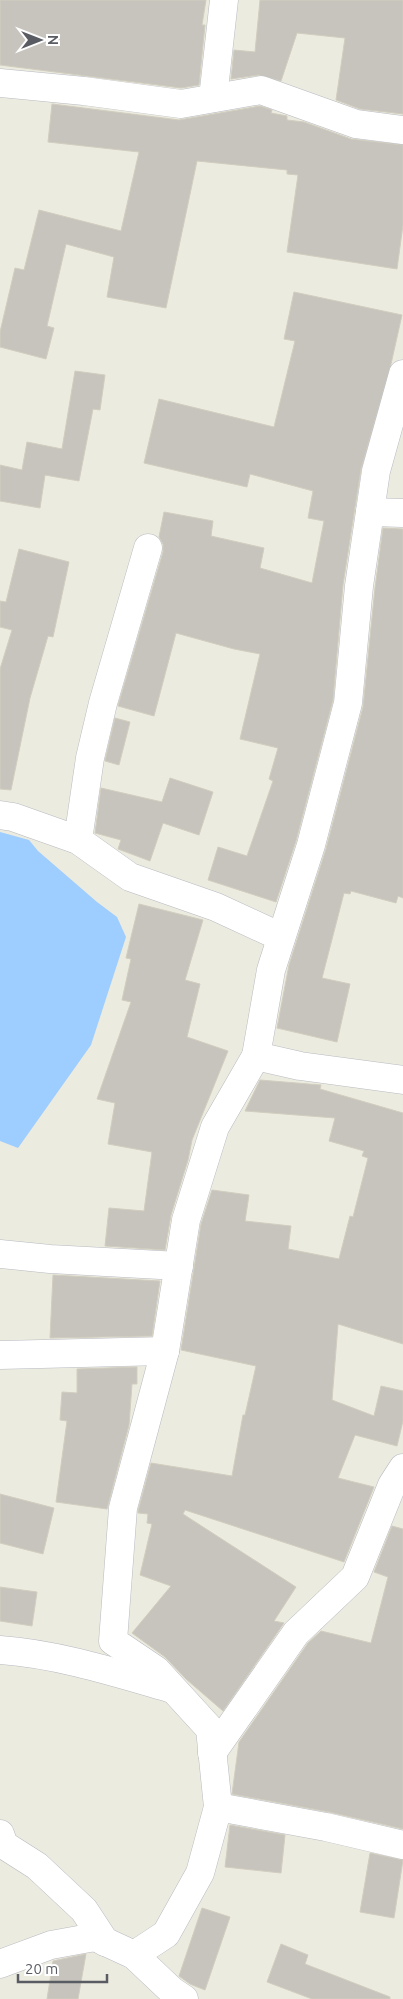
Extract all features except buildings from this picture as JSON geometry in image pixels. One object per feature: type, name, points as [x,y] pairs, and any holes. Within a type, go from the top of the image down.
[{"type":"street","points":[[213,98],[224,0]]},
{"type":"street","points":[[0,83],[84,91],[181,104],[261,90],[356,124],[403,130]]},
{"type":"street","points":[[134,1954],[166,1934],[200,1873],[218,1807],[210,1729],[156,1670],[113,1641],[124,1508],[165,1351],[186,1220],[215,1128],[256,1056],[271,970],[311,845],[348,703],[359,586],[376,471],[403,374]]},
{"type":"street","points":[[370,512],[403,513]]},
{"type":"street","points":[[78,840],[90,758],[98,721],[148,548]]},
{"type":"street","points":[[0,815],[13,817],[78,840],[130,877],[216,907],[282,937]]},
{"type":"street","points":[[256,1056],[300,1066],[403,1080]]},
{"type":"street","points":[[0,1254],[50,1259],[179,1266]]},
{"type":"street","points":[[0,1355],[165,1351]]},
{"type":"street","points":[[212,1753],[296,1633],[355,1577],[392,1485],[403,1468]]},
{"type":"street","points":[[0,1650],[18,1651],[82,1664],[174,1690]]},
{"type":"street","points":[[218,1807],[326,1827],[403,1845]]},
{"type":"street","points":[[0,1834],[4,1845],[37,1866],[84,1910],[105,1942]]},
{"type":"street","points":[[0,1964],[51,1945],[95,1937],[134,1954],[184,1999]]},
{"type":"water","points":[[0,832],[29,840],[38,851],[117,917],[126,937],[91,1045],[18,1148],[0,1141]]}]
